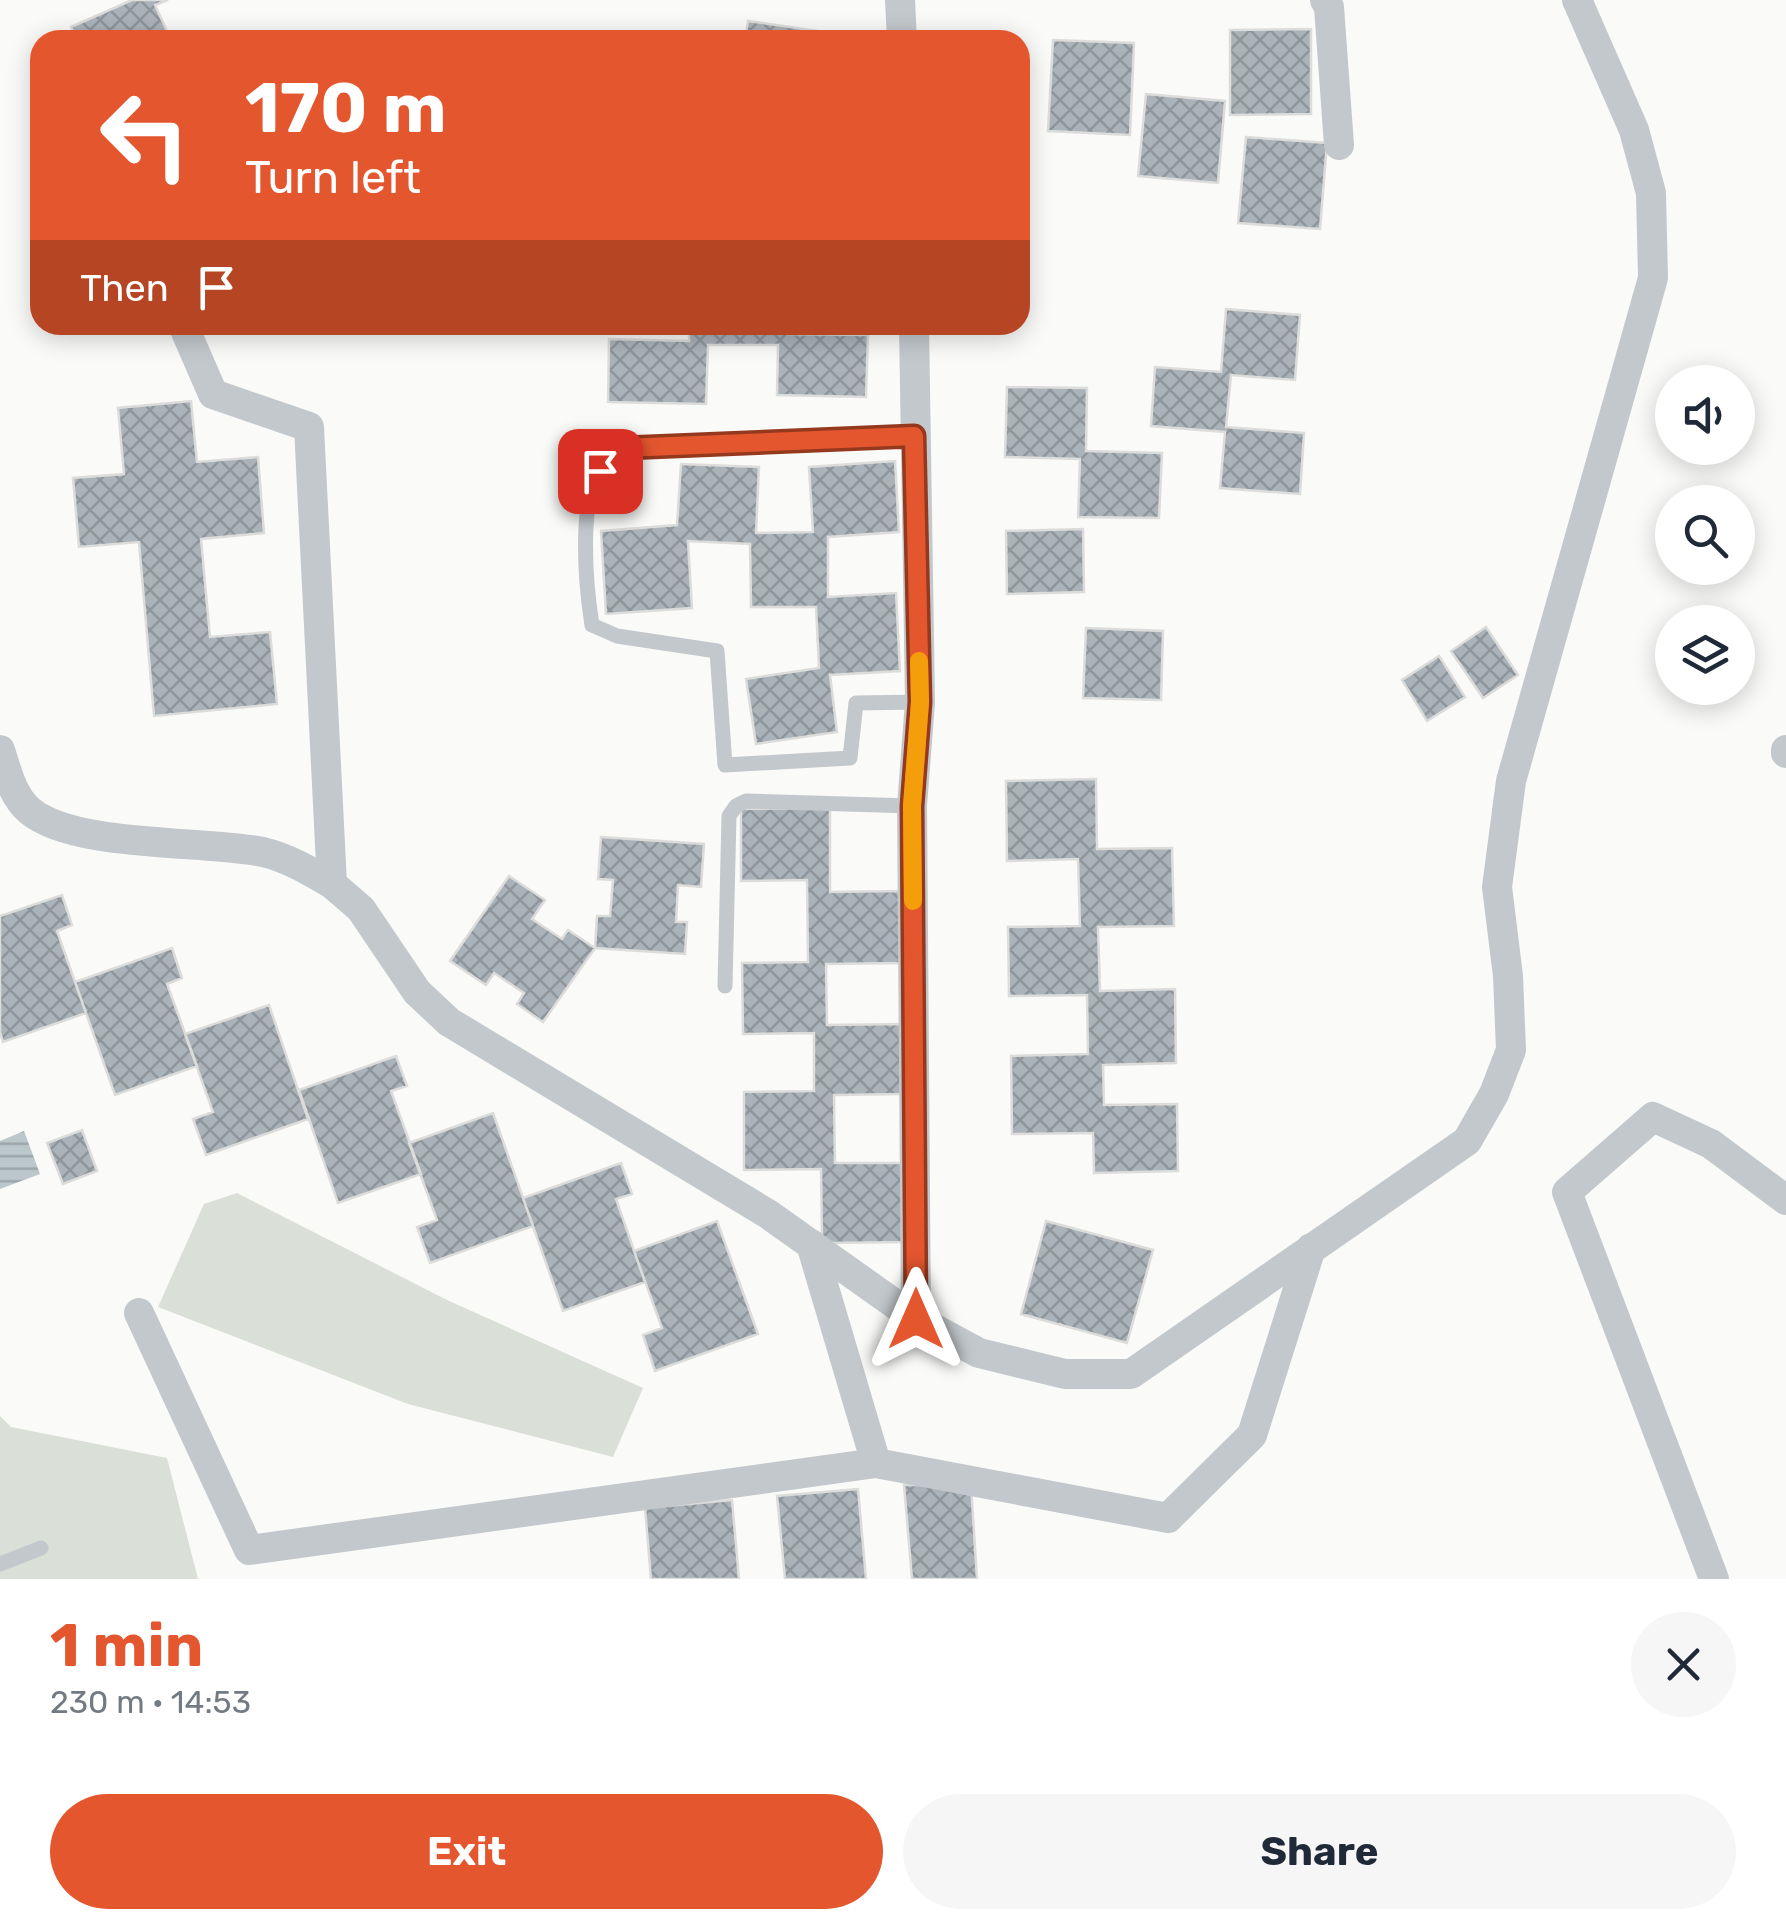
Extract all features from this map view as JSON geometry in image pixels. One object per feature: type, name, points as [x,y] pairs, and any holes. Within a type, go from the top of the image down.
[{"type":"street","points":[[900,0],[902,30]]},
{"type":"street","points":[[1325,0],[1329,7],[1340,145]]},
{"type":"street","points":[[0,750],[14,790],[30,811],[60,826],[263,852],[300,864],[361,909],[417,992],[449,1022],[768,1214],[916,1319],[979,1354],[1065,1374],[1131,1374],[1467,1141],[1494,1094],[1511,1050],[1508,976],[1496,887],[1512,781],[1652,278],[1651,194],[1634,130],[1578,0]]},
{"type":"street","points":[[186,335],[213,394],[309,427],[332,884]]},
{"type":"street","points":[[914,335],[920,702],[912,806],[916,1319]]},
{"type":"street","points":[[1714,1579],[1568,1192],[1653,1117],[1711,1144],[1786,1200]]},
{"type":"street","points":[[811,1244],[876,1463]]},
{"type":"street","points":[[139,1313],[248,1550],[876,1463],[1168,1518],[1252,1434],[1311,1248]]},
{"type":"lane","points":[[914,436],[624,448],[600,471],[587,516],[585,579],[592,626],[617,636],[717,651],[725,764],[850,758],[856,703],[920,702]]},
{"type":"lane","points":[[725,986],[729,816],[736,806],[746,801],[912,806]]},
{"type":"lane","points":[[0,1564],[41,1548]]},
{"type":"shaded area","points":[[24,1131],[40,1174],[0,1189],[0,1141]]},
{"type":"shaded area","points":[[237,1193],[447,1300],[643,1388],[613,1457],[408,1404],[158,1307],[204,1204]]},
{"type":"shaded area","points":[[0,1416],[11,1427],[167,1458],[198,1579],[0,1579]]},
{"type":"building","points":[[132,0],[168,0],[155,5],[166,30],[71,27]]},
{"type":"building","points":[[748,21],[811,30],[747,30]]},
{"type":"building","points":[[1311,29],[1311,114],[1230,115],[1230,30]]},
{"type":"building","points":[[1053,40],[1134,43],[1130,135],[1048,131]]},
{"type":"building","points":[[1146,94],[1225,101],[1218,183],[1138,176]]},
{"type":"building","points":[[1246,137],[1327,143],[1320,229],[1238,223]]},
{"type":"building","points":[[1226,309],[1300,315],[1295,380],[1231,375],[1226,427],[1304,433],[1300,494],[1220,488],[1225,432],[1151,426],[1155,367],[1221,372]]},
{"type":"building","points":[[689,335],[868,335],[866,397],[777,395],[778,345],[708,345],[706,404],[608,402],[609,339],[689,341]]},
{"type":"building","points":[[1007,387],[1087,388],[1086,451],[1162,453],[1159,518],[1078,517],[1080,459],[1005,457]]},
{"type":"building","points":[[191,401],[197,462],[258,457],[264,533],[201,539],[210,637],[270,632],[277,704],[154,716],[139,542],[79,547],[73,478],[124,474],[118,408]]},
{"type":"building","points":[[895,461],[899,532],[828,537],[828,597],[896,593],[900,671],[830,675],[837,732],[756,744],[746,679],[819,668],[816,607],[751,607],[750,544],[688,541],[692,608],[606,614],[601,531],[677,525],[681,464],[759,467],[756,533],[813,532],[809,467]]},
{"type":"building","points":[[1083,529],[1084,592],[1007,594],[1006,531]]},
{"type":"building","points":[[1486,627],[1518,675],[1483,698],[1451,651]]},
{"type":"building","points":[[1086,628],[1163,631],[1161,700],[1083,698]]},
{"type":"building","points":[[1439,656],[1465,697],[1427,721],[1402,680]]},
{"type":"building","points":[[1096,779],[1097,849],[1172,848],[1174,926],[1098,927],[1100,991],[1175,989],[1176,1063],[1103,1065],[1104,1105],[1177,1104],[1178,1171],[1094,1173],[1093,1133],[1012,1134],[1011,1056],[1088,1054],[1087,995],[1009,996],[1008,927],[1080,926],[1078,859],[1007,861],[1006,781]]},
{"type":"building","points":[[830,808],[830,892],[899,891],[900,963],[826,964],[827,1025],[903,1024],[904,1094],[834,1095],[835,1163],[905,1163],[906,1242],[822,1243],[821,1169],[744,1170],[744,1092],[814,1091],[814,1033],[743,1034],[742,963],[808,962],[807,880],[741,881],[741,809]]},
{"type":"building","points":[[601,837],[704,844],[701,887],[678,885],[676,922],[687,922],[685,954],[595,948],[597,916],[610,916],[613,880],[598,879]]},
{"type":"building","points":[[509,876],[545,900],[532,919],[562,939],[568,930],[595,948],[543,1022],[517,1004],[524,993],[494,973],[486,985],[450,961]]},
{"type":"building","points":[[62,895],[72,925],[57,931],[86,1013],[3,1042],[0,916]]},
{"type":"building","points":[[172,948],[182,978],[167,984],[197,1066],[115,1095],[75,982]]},
{"type":"building","points":[[269,1005],[308,1119],[206,1155],[193,1119],[213,1112],[185,1034]]},
{"type":"building","points":[[396,1056],[407,1086],[391,1091],[421,1174],[338,1203],[299,1090]]},
{"type":"building","points":[[493,1113],[533,1226],[430,1263],[417,1227],[437,1220],[409,1143]]},
{"type":"building","points":[[82,1130],[97,1171],[63,1184],[47,1143]]},
{"type":"building","points":[[621,1163],[632,1194],[616,1199],[645,1282],[563,1311],[523,1198]]},
{"type":"building","points":[[717,1221],[758,1334],[655,1371],[643,1335],[662,1328],[634,1251]]},
{"type":"building","points":[[1046,1221],[1153,1250],[1127,1343],[1021,1314]]},
{"type":"building","points":[[904,1485],[971,1485],[977,1579],[912,1579]]},
{"type":"building","points":[[858,1489],[866,1579],[785,1579],[777,1496]]},
{"type":"building","points":[[732,1500],[739,1579],[651,1579],[645,1508]]},
{"type":"slow traffic","points":[[913,901],[912,806],[919,661]]},
{"type":"route","points":[[600,471],[624,448],[914,436],[920,702],[912,806],[916,1319]]}]
